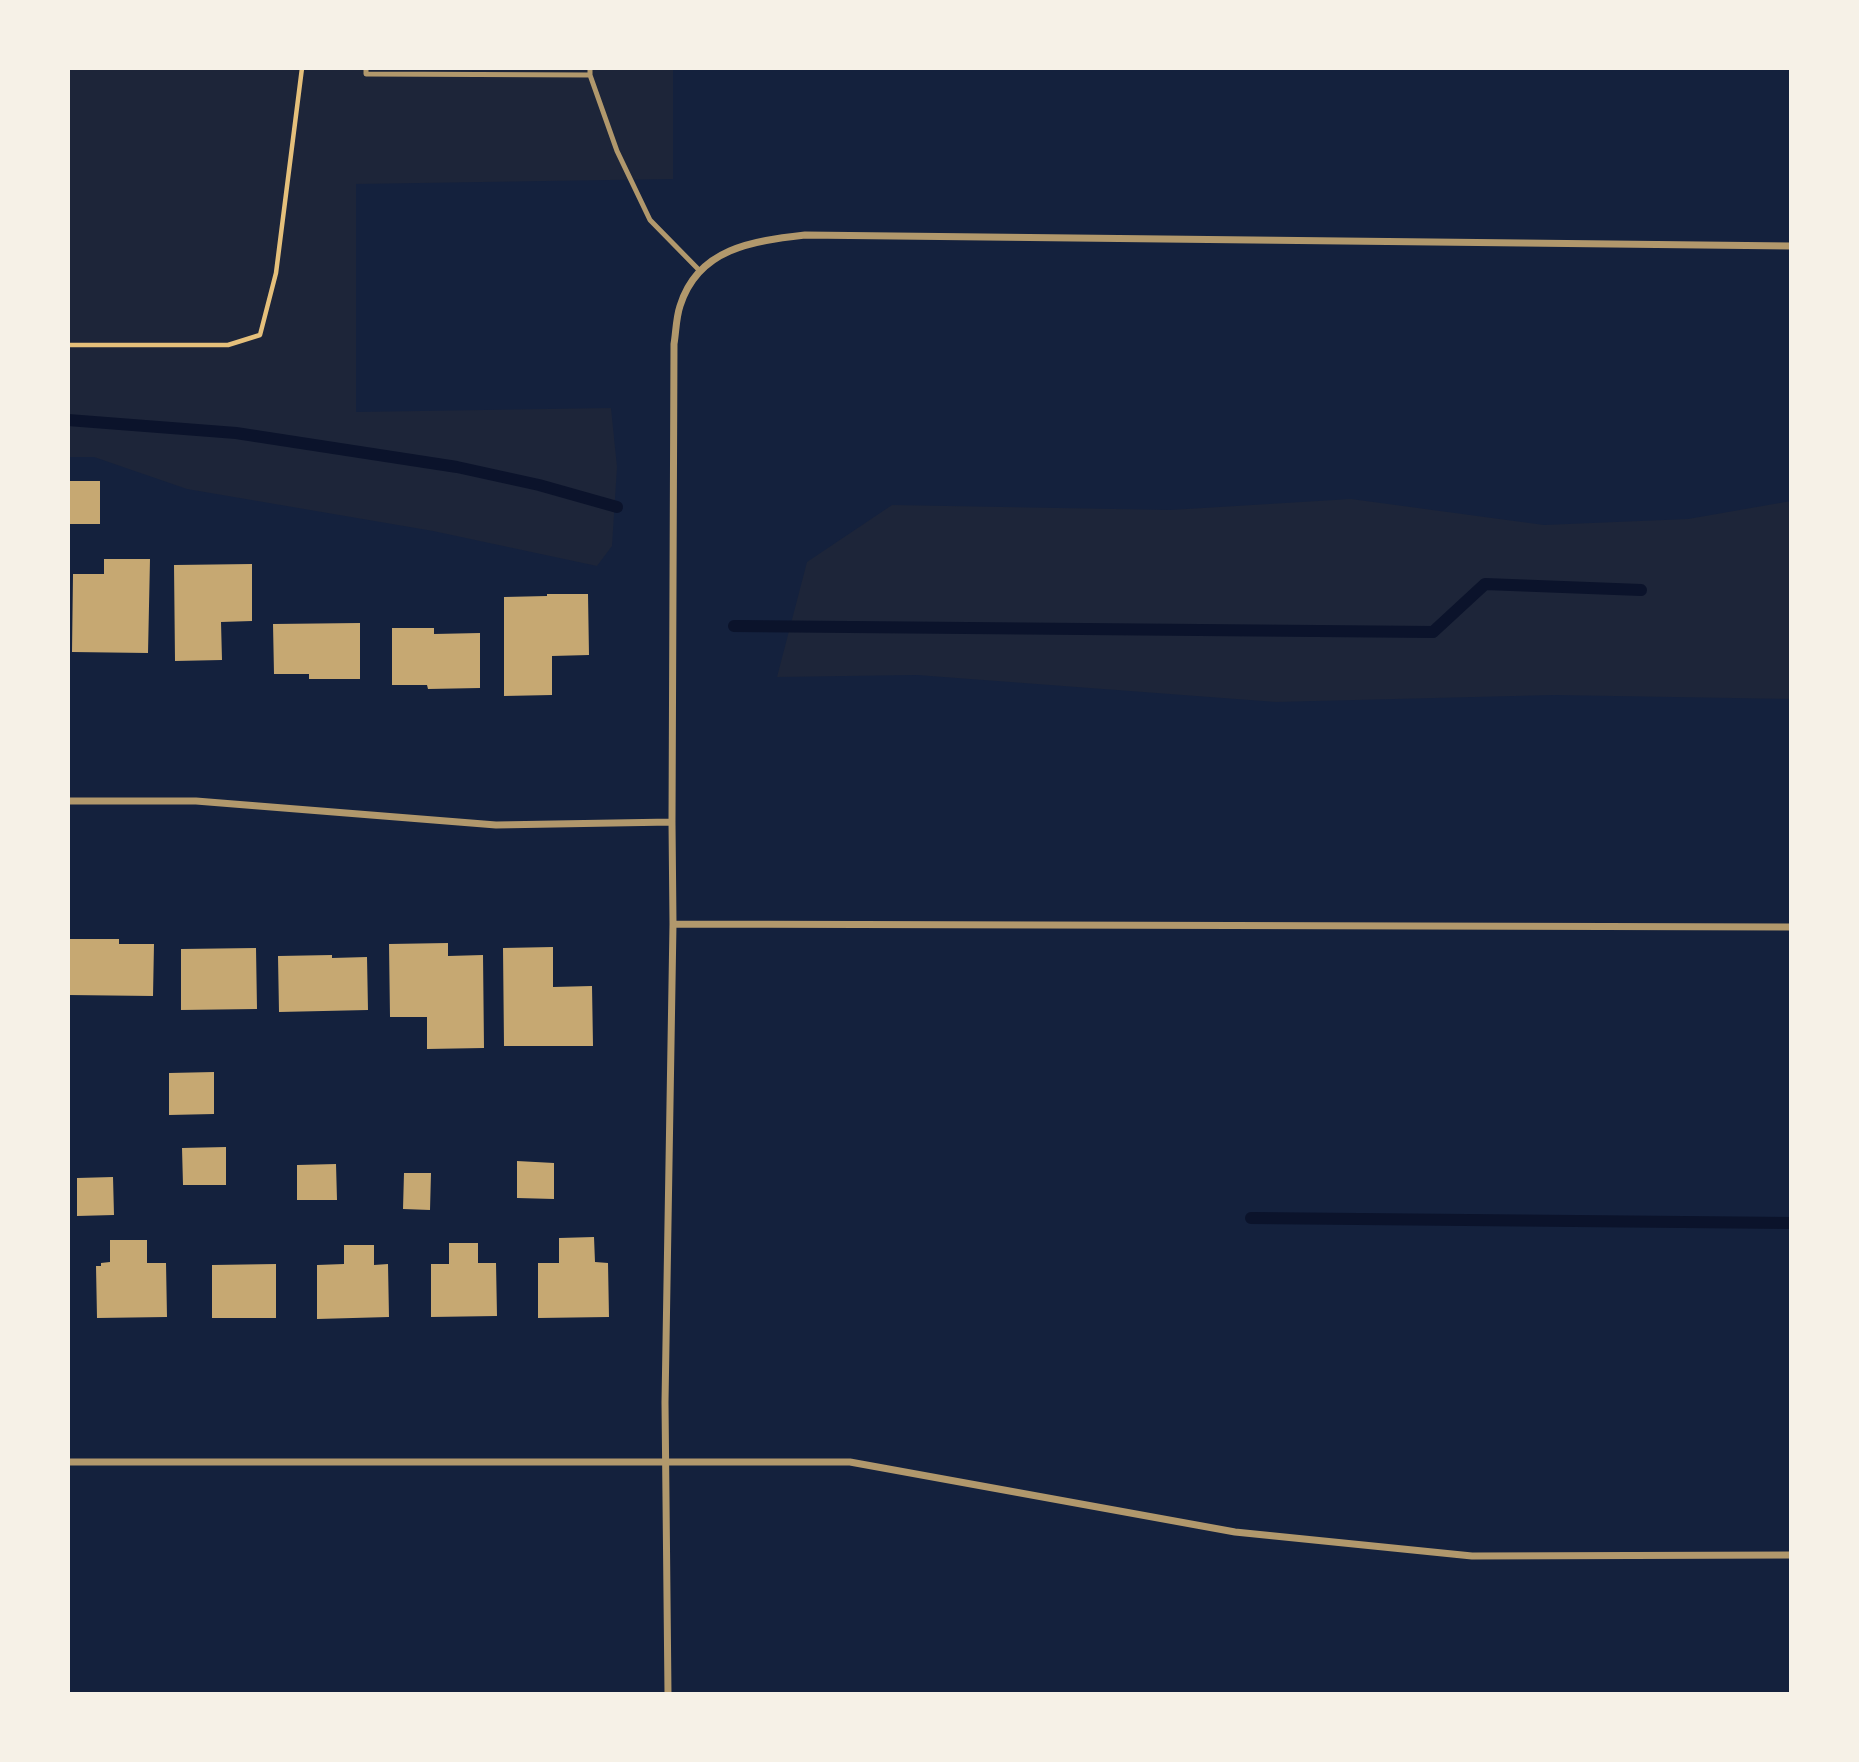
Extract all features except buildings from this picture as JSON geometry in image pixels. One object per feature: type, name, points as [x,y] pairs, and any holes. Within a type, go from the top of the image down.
[{"type":"street","points":[[668,1694],[665,1388],[673,924],[674,344],[680,305],[699,270],[721,254],[758,240],[805,235],[1791,246]]},
{"type":"street","points":[[68,801],[196,801],[496,825],[672,822]]},
{"type":"street","points":[[673,924],[1791,927]]},
{"type":"street","points":[[68,1462],[850,1462],[1235,1532],[1472,1556],[1791,1555]]},
{"type":"lane","points":[[366,68],[366,74],[590,71],[617,151],[650,220],[699,270]]},
{"type":"path","points":[[68,345],[228,345],[260,335],[276,273],[302,68]]},
{"type":"shaded area","points":[[68,68],[673,68],[673,179],[356,184],[356,412],[611,408],[617,467],[612,546],[597,566],[433,531],[187,489],[94,457],[68,457]]},
{"type":"shaded area","points":[[1351,499],[1544,525],[1688,519],[1791,501],[1791,699],[1554,695],[1276,702],[917,675],[777,677],[807,562],[892,505],[1170,510]]},
{"type":"waterway","points":[[68,420],[236,433],[457,467],[539,485],[617,507]]},
{"type":"waterway","points":[[734,626],[1433,632],[1485,584],[1641,590]]},
{"type":"waterway","points":[[1251,1218],[1791,1223]]}]
